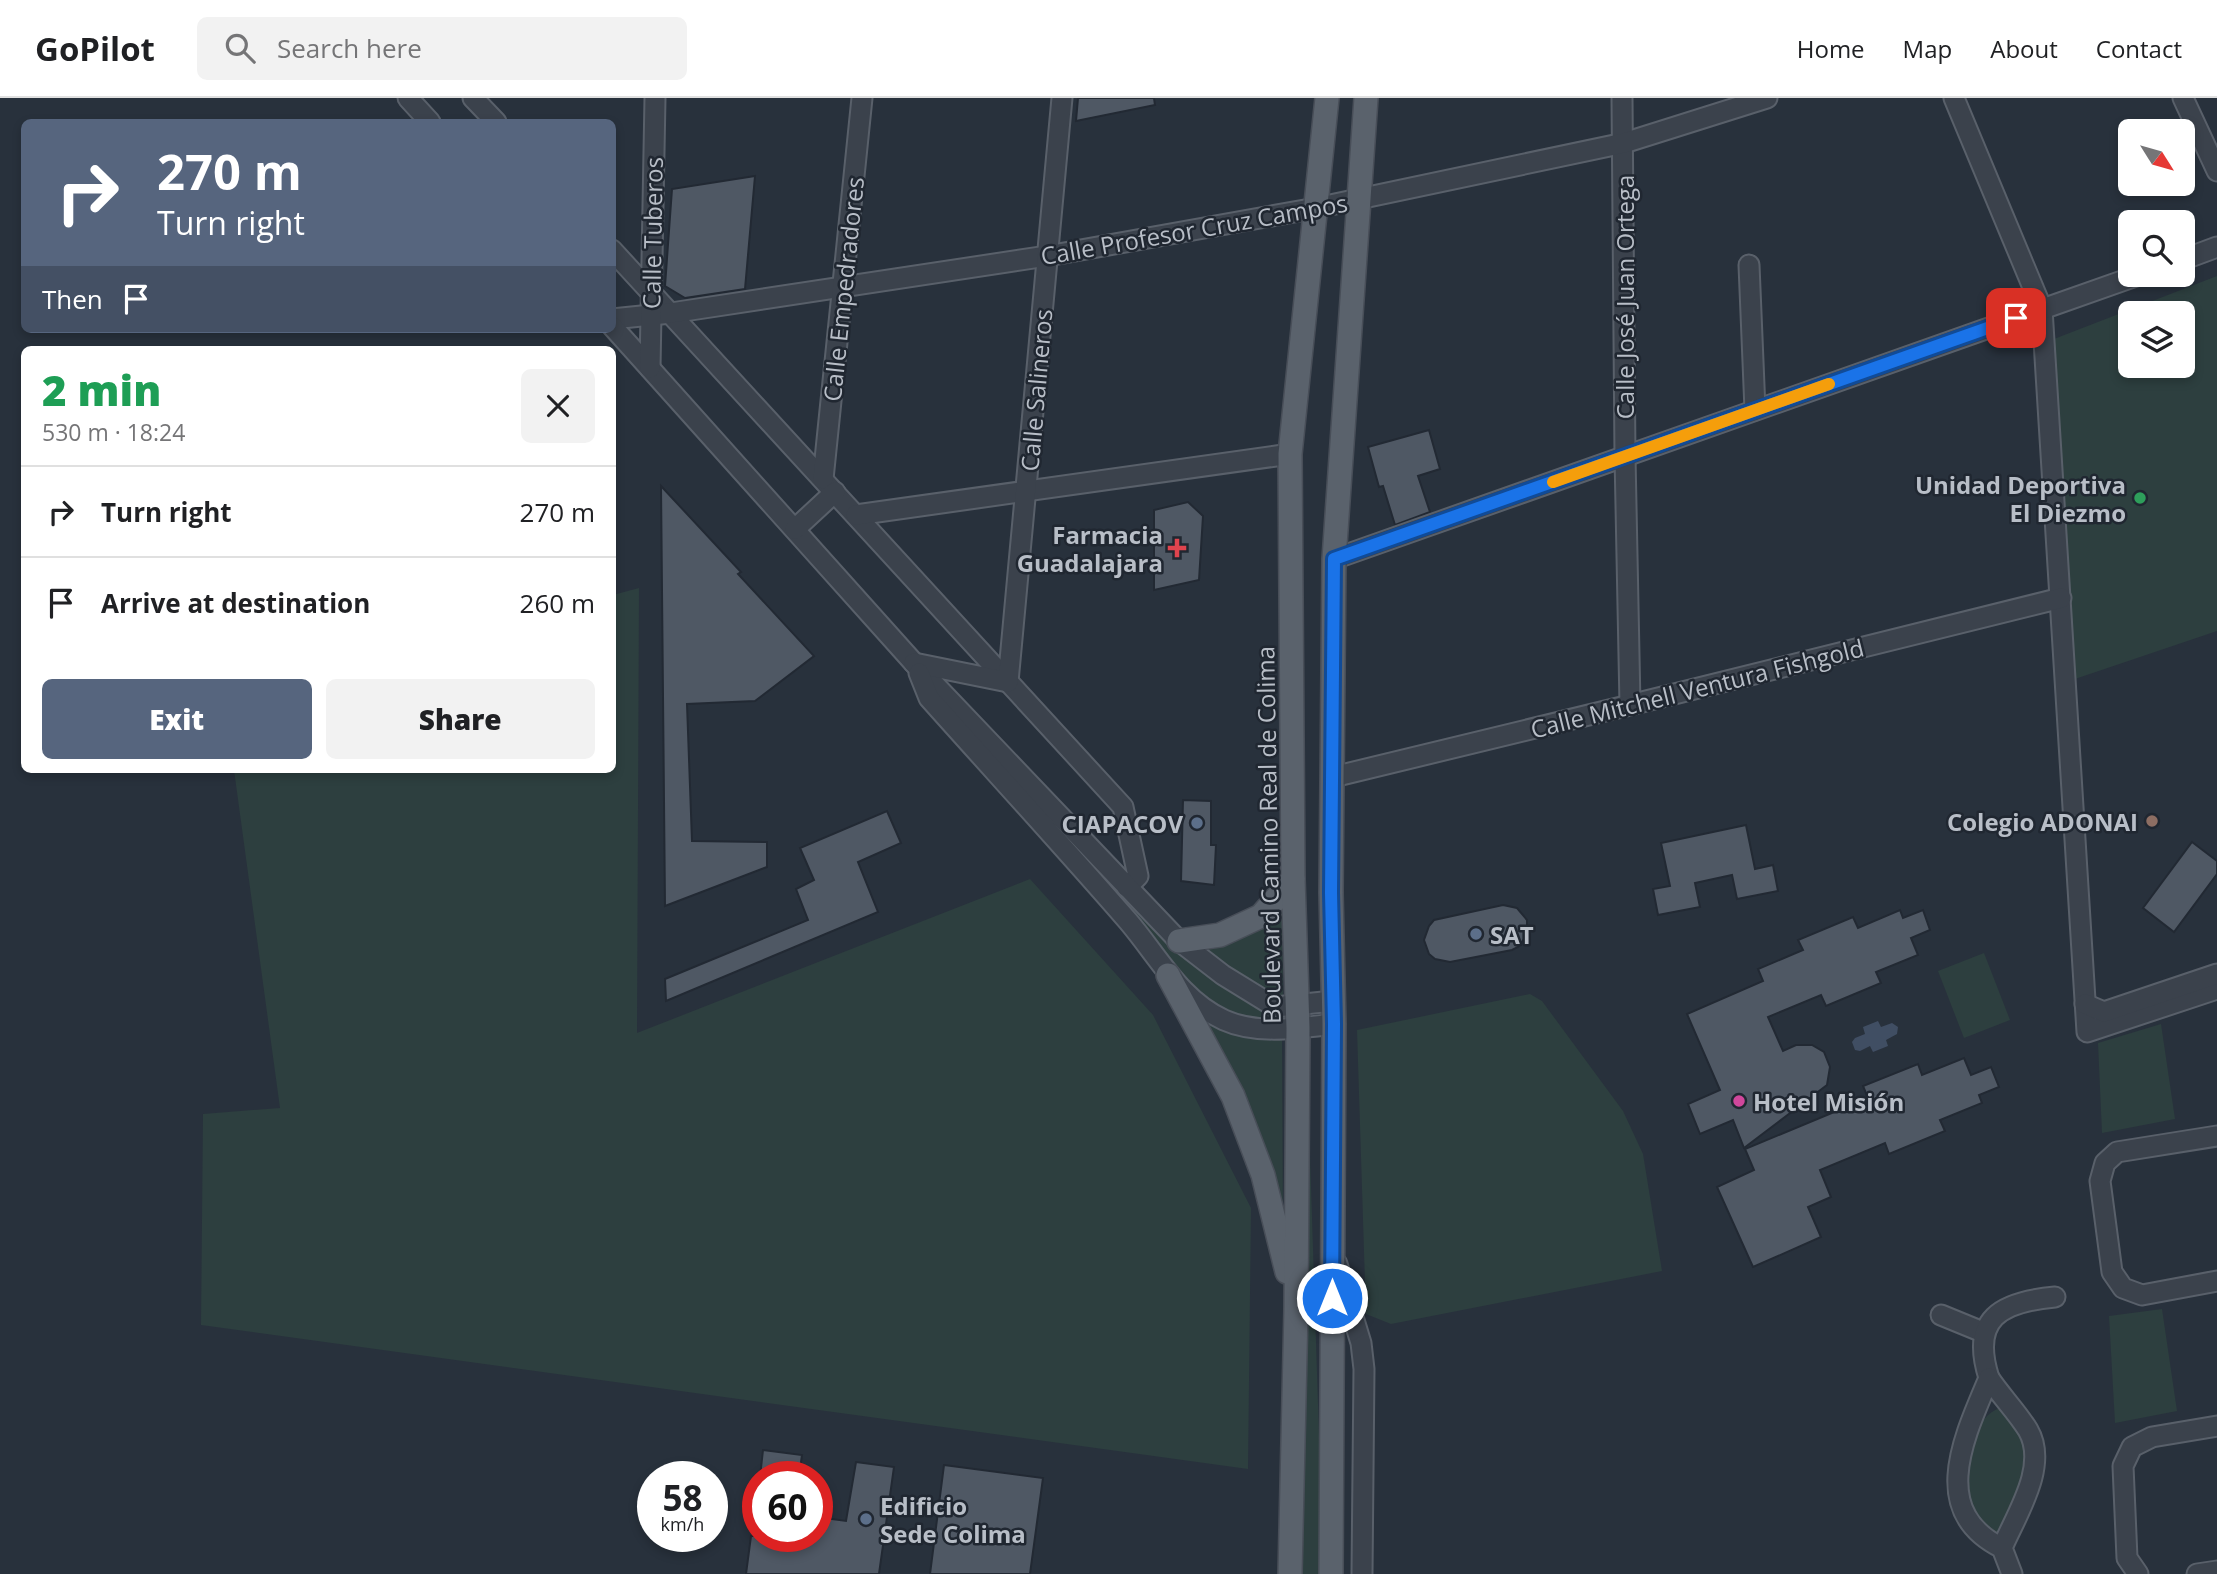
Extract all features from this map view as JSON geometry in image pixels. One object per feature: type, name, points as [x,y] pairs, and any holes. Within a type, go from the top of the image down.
[{"type":"main road","name":"Boulevard Camino Real de Colima","points":[[1290,1574],[1296,1309],[1297,1017],[1293,879],[1290,454],[1327,98]]},
{"type":"main road","points":[[1331,1574],[1334,559],[1366,98]]},
{"type":"main road","points":[[1179,941],[1220,935],[1261,916],[1293,879]]},
{"type":"main road","points":[[1168,975],[1233,1096],[1264,1175],[1296,1309]]},
{"type":"street","points":[[473,98],[493,119]]},
{"type":"street","name":"Calle Tuberos","points":[[650,368],[661,314],[651,292],[655,98]]},
{"type":"street","name":"Calle Empedradores","points":[[829,486],[843,288],[862,98]]},
{"type":"street","name":"Calle Salineros","points":[[1008,682],[1062,98]]},
{"type":"street","name":"Calle José Juan Ortega","points":[[1622,98],[1630,705]]},
{"type":"street","name":"Calle Profesor Cruz Campos","points":[[616,319],[843,288],[1047,256],[1316,208],[1624,143],[1767,98]]},
{"type":"street","points":[[1954,98],[2042,309],[2087,1032],[2217,989]]},
{"type":"street","points":[[2183,98],[2217,171]]},
{"type":"street","points":[[2195,255],[2217,247]]},
{"type":"street","points":[[616,254],[651,292]]},
{"type":"street","points":[[1749,265],[1755,410]]},
{"type":"street","points":[[1334,559],[2118,282]]},
{"type":"street","points":[[661,314],[829,486],[1123,807],[1132,881]]},
{"type":"street","points":[[616,330],[914,663],[1132,881],[1179,941],[1223,975],[1275,1007],[1297,1017]]},
{"type":"street","points":[[856,515],[1290,454]]},
{"type":"street","points":[[795,529],[829,486]]},
{"type":"street","name":"Calle Mitchell Ventura Fishgold","points":[[1333,777],[2061,598]]},
{"type":"street","points":[[914,663],[1008,682]]},
{"type":"street","points":[[914,663],[929,698],[1130,924],[1168,975],[1199,1005],[1225,1021],[1252,1027],[1297,1017],[1334,1013]]},
{"type":"street","points":[[2085,1004],[2104,1012],[2217,974]]},
{"type":"street","points":[[2217,1136],[2117,1153],[2105,1163],[2100,1181],[2112,1272],[2123,1288],[2142,1295],[2217,1280]]},
{"type":"street","points":[[1332,1249],[1361,1343],[1364,1368],[1362,1574]]},
{"type":"street","points":[[2001,1548],[2034,1471],[2034,1448],[2029,1432],[1989,1378],[1984,1360],[1985,1332],[2000,1311],[2015,1303],[2056,1297]]},
{"type":"street","points":[[1941,1315],[1985,1332]]},
{"type":"street","points":[[1989,1378],[1963,1443],[1957,1491],[1975,1530],[1984,1539],[2001,1548],[2012,1574]]},
{"type":"street","points":[[2138,1574],[2127,1558],[2123,1466],[2132,1447],[2152,1437],[2217,1426]]},
{"type":"street","points":[[2197,1574],[2217,1571]]},
{"type":"shaded area","name":"Unidad Deportiva El Diezmo","points":[[2217,276],[2217,631],[2075,679],[2052,348],[2054,339],[2118,314],[2118,378],[2195,378],[2195,301],[2152,301],[2195,287],[2195,285]]},
{"type":"shaded area","points":[[639,588],[637,1033],[1030,879],[1153,1015],[1251,1208],[1248,1469],[201,1325],[203,1114],[280,1108],[234,773],[616,773],[616,594]]},
{"type":"shaded area","points":[[1123,893],[1269,1011],[1270,1020],[1232,1015],[1199,994],[1168,963],[1117,898]]},
{"type":"shaded area","points":[[1282,906],[1283,1001],[1226,967],[1197,945]]},
{"type":"shaded area","points":[[1984,953],[2010,1020],[1964,1038],[1938,971]]},
{"type":"shaded area","points":[[1530,994],[1542,1001],[1623,1111],[1643,1154],[1662,1271],[1391,1324],[1366,1314],[1357,1030]]},
{"type":"shaded area","points":[[1200,1013],[1282,1036],[1283,1232]]},
{"type":"shaded area","points":[[2161,1024],[2175,1119],[2102,1133],[2098,1043]]},
{"type":"shaded area","points":[[1307,1062],[1321,1497],[1319,1574],[1299,1574]]},
{"type":"shaded area","points":[[2162,1309],[2177,1411],[2115,1423],[2109,1316]]},
{"type":"shaded area","points":[[1999,1408],[2014,1422],[2026,1452],[2021,1484],[1999,1533],[1976,1513],[1962,1486],[1976,1431],[1985,1418]]},
{"type":"water","points":[[1878,1021],[1881,1027],[1892,1023],[1898,1027],[1897,1034],[1886,1040],[1888,1046],[1873,1052],[1870,1046],[1860,1051],[1855,1050],[1852,1042],[1865,1034],[1863,1027]]},
{"type":"building","points":[[1078,98],[1154,98],[1155,105],[1076,121]]},
{"type":"building","points":[[755,176],[745,289],[685,298],[665,286],[672,189]]},
{"type":"building","points":[[1429,430],[1440,469],[1418,476],[1430,512],[1395,525],[1383,486],[1379,487],[1368,447]]},
{"type":"building","points":[[661,486],[814,656],[755,701],[687,704],[692,841],[767,842],[767,867],[665,906]]},
{"type":"building","name":"Farmacia Guadalajara","points":[[1188,502],[1203,516],[1199,580],[1154,590],[1154,510]]},
{"type":"building","name":"CIAPACOV","points":[[1183,800],[1211,801],[1211,845],[1216,845],[1214,885],[1181,881]]},
{"type":"building","points":[[887,811],[901,843],[858,862],[878,912],[666,1001],[665,979],[808,920],[796,889],[814,880],[800,848]]},
{"type":"building","points":[[1746,825],[1755,869],[1773,865],[1778,891],[1737,899],[1732,875],[1695,883],[1700,907],[1658,915],[1653,889],[1670,886],[1661,843]]},
{"type":"building","points":[[2192,842],[2217,861],[2217,874],[2174,932],[2143,908]]},
{"type":"building","name":"SAT","points":[[1503,905],[1517,908],[1527,920],[1527,935],[1518,947],[1450,962],[1435,959],[1429,954],[1424,940],[1434,920]]},
{"type":"building","points":[[1900,910],[1903,918],[1923,910],[1930,930],[1911,938],[1918,955],[1876,972],[1881,983],[1826,1006],[1821,995],[1768,1017],[1783,1051],[1796,1045],[1812,1045],[1824,1052],[1830,1067],[1827,1085],[1744,1148],[1733,1120],[1700,1134],[1688,1104],[1720,1090],[1687,1014],[1763,981],[1758,969],[1803,950],[1798,940],[1853,917],[1858,928]]},
{"type":"building","points":[[1964,1058],[1971,1075],[1991,1067],[1999,1087],[1979,1095],[1982,1103],[1940,1120],[1945,1131],[1889,1154],[1885,1143],[1820,1170],[1831,1197],[1808,1207],[1821,1237],[1753,1267],[1717,1187],[1754,1170],[1745,1149],[1868,1098],[1863,1086],[1918,1064],[1922,1075]]},
{"type":"building","points":[[763,1450],[802,1455],[801,1461],[762,1461]]},
{"type":"building","name":"Edificio Sede Colima","points":[[856,1462],[894,1467],[879,1574],[746,1574],[749,1552],[833,1552],[833,1519],[846,1521]]},
{"type":"building","points":[[944,1465],[1043,1478],[1030,1574],[930,1574]]},
{"type":"slow traffic","points":[[1553,482],[1829,384]]},
{"type":"place","name":"Unidad Deportiva El Diezmo","points":[[2140,498]]},
{"type":"place","name":"Farmacia Guadalajara","points":[[1177,548]]},
{"type":"place","name":"Colegio ADONAI","points":[[2152,821]]},
{"type":"place","name":"CIAPACOV","points":[[1197,823]]},
{"type":"place","name":"SAT","points":[[1476,934]]},
{"type":"place","name":"Hotel Misión","points":[[1739,1101]]},
{"type":"place","name":"Edificio Sede Colima","points":[[866,1519]]},
{"type":"route","points":[[1332,1298],[1334,559],[2016,318]]}]
